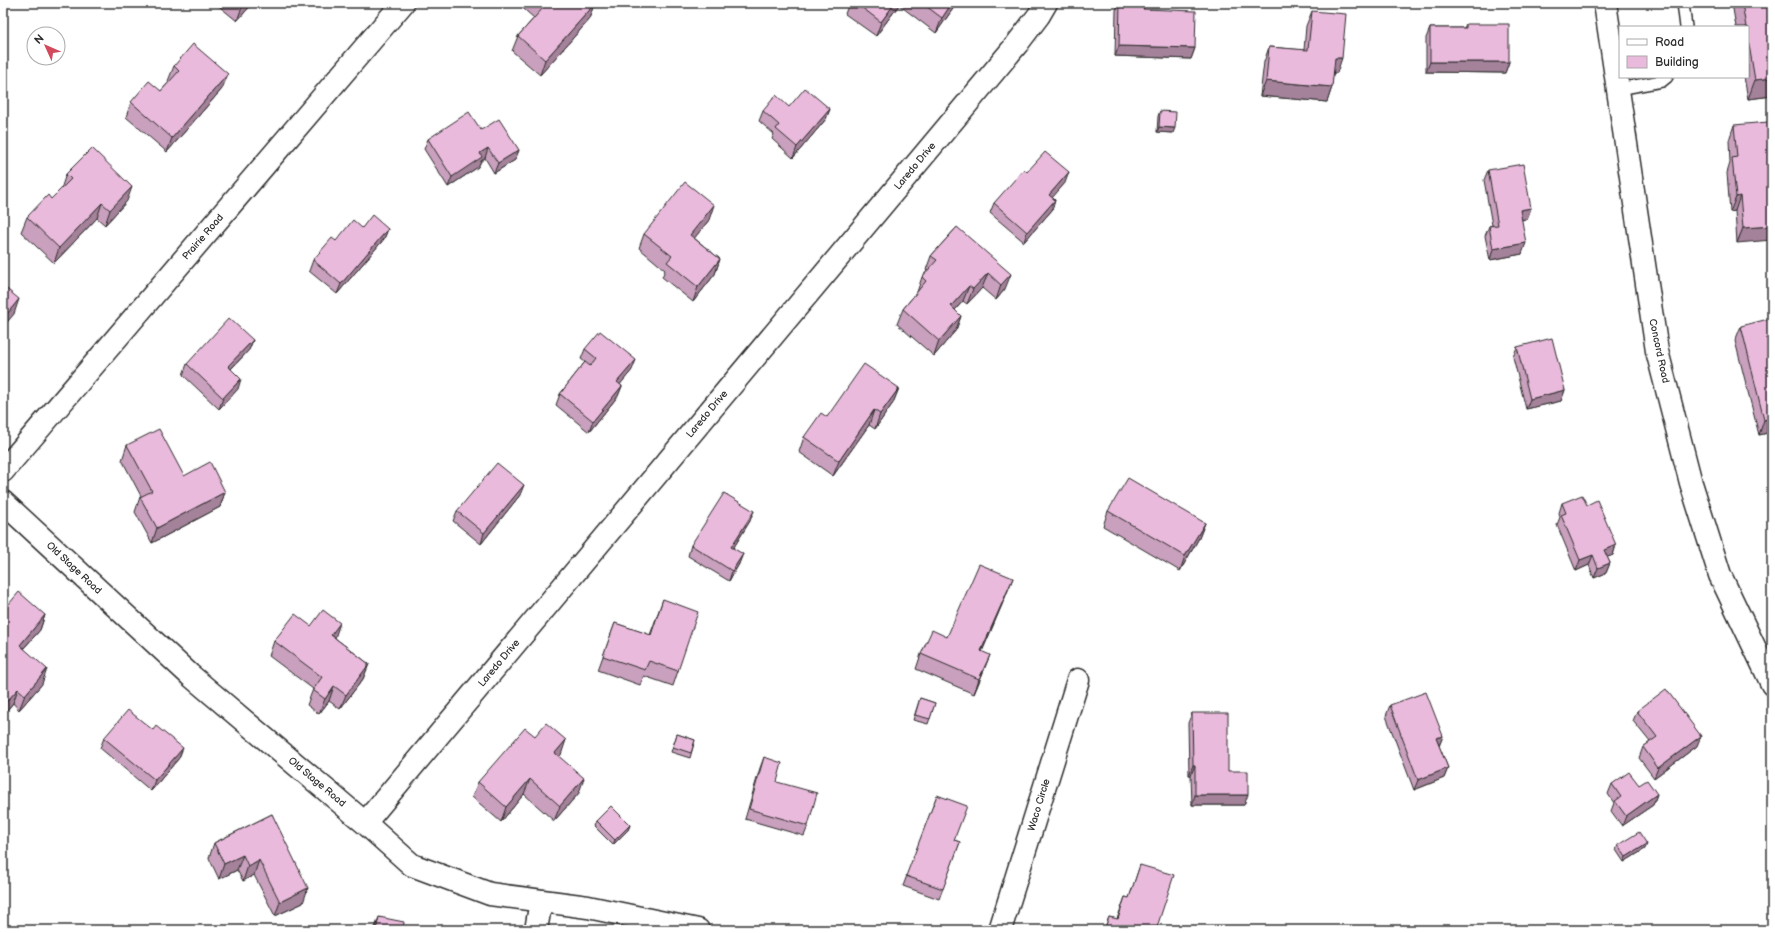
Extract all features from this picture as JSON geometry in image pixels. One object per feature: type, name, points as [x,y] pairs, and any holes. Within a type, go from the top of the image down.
[{"type":"street","name":"Prairie Road","points":[[3,471],[403,3]]},
{"type":"street","name":"Laredo Drive","points":[[365,823],[1012,51],[1039,15],[1046,3]]},
{"type":"street","name":"Concord Road","points":[[1605,3],[1657,351],[1691,483],[1720,575],[1772,684]]},
{"type":"street","name":"Old Stage Road","points":[[3,502],[190,675],[365,823],[412,865],[490,894],[588,907],[698,930]]},
{"type":"street","name":"Waco Circle","points":[[1000,930],[1078,680]]},
{"type":"street","points":[[536,930],[541,901]]},
{"type":"lane","points":[[1683,3],[1686,26]]},
{"type":"lane","points":[[1618,89],[1662,81],[1666,78]]},
{"type":"building","points":[[238,3],[245,3],[242,7]]},
{"type":"building","points":[[539,3],[595,4],[545,60],[518,36],[544,7]]},
{"type":"building","points":[[856,3],[895,3],[881,22]]},
{"type":"building","points":[[922,3],[952,3],[942,18]]},
{"type":"building","points":[[1120,3],[1144,3],[1143,9],[1196,11],[1195,48],[1119,46]]},
{"type":"building","points":[[1742,3],[1772,3],[1772,78],[1755,80],[1749,45],[1749,26],[1746,26]]},
{"type":"building","points":[[1312,11],[1346,14],[1342,58],[1335,58],[1332,87],[1266,81],[1269,47],[1308,50]]},
{"type":"building","points":[[1466,24],[1509,24],[1509,62],[1430,62],[1430,28],[1466,28]]},
{"type":"building","points":[[193,44],[228,74],[172,138],[131,102],[149,81],[161,91],[179,71],[174,66]]},
{"type":"building","points":[[805,88],[830,109],[797,147],[776,129],[779,125],[763,111],[776,95],[789,107]]},
{"type":"building","points":[[1160,111],[1176,112],[1175,128],[1159,127]]},
{"type":"building","points":[[469,112],[481,130],[499,119],[519,150],[498,163],[488,148],[480,153],[482,157],[452,177],[428,139]]},
{"type":"building","points":[[1768,122],[1772,161],[1772,226],[1743,228],[1740,196],[1736,197],[1732,158],[1737,157],[1734,125]]},
{"type":"building","points":[[92,148],[132,187],[110,210],[102,203],[59,248],[27,217],[48,195],[51,199],[71,179],[66,174]]},
{"type":"building","points":[[1045,152],[1069,172],[1049,195],[1055,200],[1027,232],[994,203],[1024,169],[1027,172]]},
{"type":"building","points":[[1523,164],[1531,208],[1520,210],[1526,243],[1493,249],[1489,226],[1498,225],[1488,170]]},
{"type":"building","points":[[685,182],[714,205],[690,235],[720,259],[698,287],[667,262],[672,256],[644,234]]},
{"type":"building","points":[[372,215],[388,229],[341,284],[313,260],[332,238],[336,241],[353,220],[362,228]]},
{"type":"building","points":[[957,227],[1011,274],[1001,285],[988,273],[973,289],[969,286],[951,306],[961,316],[939,341],[903,309],[926,281],[922,277],[937,260],[931,256]]},
{"type":"building","points":[[3,286],[19,299],[3,319]]},
{"type":"building","points":[[229,318],[253,340],[228,366],[241,379],[223,398],[187,364]]},
{"type":"building","points":[[1772,318],[1772,418],[1764,420],[1741,326]]},
{"type":"building","points":[[600,331],[636,360],[617,382],[622,386],[593,421],[560,394],[585,362],[590,366],[596,358],[585,349]]},
{"type":"building","points":[[1552,338],[1565,390],[1530,399],[1517,347]]},
{"type":"building","points":[[864,364],[899,388],[880,414],[874,410],[839,461],[804,437],[821,413],[827,417]]},
{"type":"building","points":[[159,429],[184,476],[210,462],[225,492],[157,528],[140,497],[152,491],[127,445]]},
{"type":"building","points":[[497,463],[524,485],[484,533],[457,511]]},
{"type":"building","points":[[1128,478],[1205,523],[1185,556],[1108,511]]},
{"type":"building","points":[[724,493],[754,511],[731,547],[743,554],[732,571],[691,545]]},
{"type":"building","points":[[1582,495],[1587,505],[1597,500],[1616,545],[1604,550],[1610,563],[1598,568],[1593,555],[1580,560],[1561,515],[1566,513],[1562,503]]},
{"type":"building","points":[[979,564],[1013,578],[981,651],[990,655],[979,679],[921,654],[932,630],[947,637]]},
{"type":"building","points":[[19,592],[45,615],[20,645],[47,669],[25,695],[18,689],[7,701],[3,698],[3,611]]},
{"type":"building","points":[[663,599],[698,612],[678,671],[649,661],[645,670],[603,656],[615,623],[651,635]]},
{"type":"building","points":[[323,610],[340,623],[331,635],[369,664],[346,695],[334,686],[325,699],[313,690],[322,677],[274,641],[295,614],[311,626]]},
{"type":"building","points":[[1666,689],[1701,736],[1658,768],[1643,747],[1657,737],[1637,711]]},
{"type":"building","points":[[1426,692],[1443,736],[1436,738],[1448,768],[1418,780],[1390,705]]},
{"type":"building","points":[[920,698],[935,703],[930,719],[915,715]]},
{"type":"building","points":[[128,710],[153,730],[156,726],[183,748],[155,780],[104,738]]},
{"type":"building","points":[[1192,713],[1228,713],[1228,771],[1248,771],[1248,795],[1195,795]]},
{"type":"building","points":[[546,723],[566,740],[555,753],[584,778],[560,806],[530,779],[506,807],[478,782],[525,728],[535,736]]},
{"type":"building","points":[[677,734],[695,740],[691,753],[673,747]]},
{"type":"building","points":[[764,757],[782,763],[777,782],[817,793],[808,826],[749,809]]},
{"type":"building","points":[[1629,772],[1639,785],[1647,780],[1657,794],[1626,816],[1615,801],[1621,797],[1612,784]]},
{"type":"building","points":[[937,795],[967,806],[954,840],[960,842],[943,889],[906,876]]},
{"type":"building","points":[[611,806],[630,825],[615,840],[596,821]]},
{"type":"building","points":[[272,814],[308,888],[280,902],[259,860],[248,866],[243,855],[224,864],[214,843]]},
{"type":"building","points":[[1639,832],[1647,844],[1626,857],[1618,845]]},
{"type":"building","points":[[1140,865],[1174,875],[1157,927],[1162,930],[1104,930],[1109,917],[1118,919],[1125,897],[1129,898]]},
{"type":"building","points":[[379,917],[404,922],[403,930],[376,930]]}]
